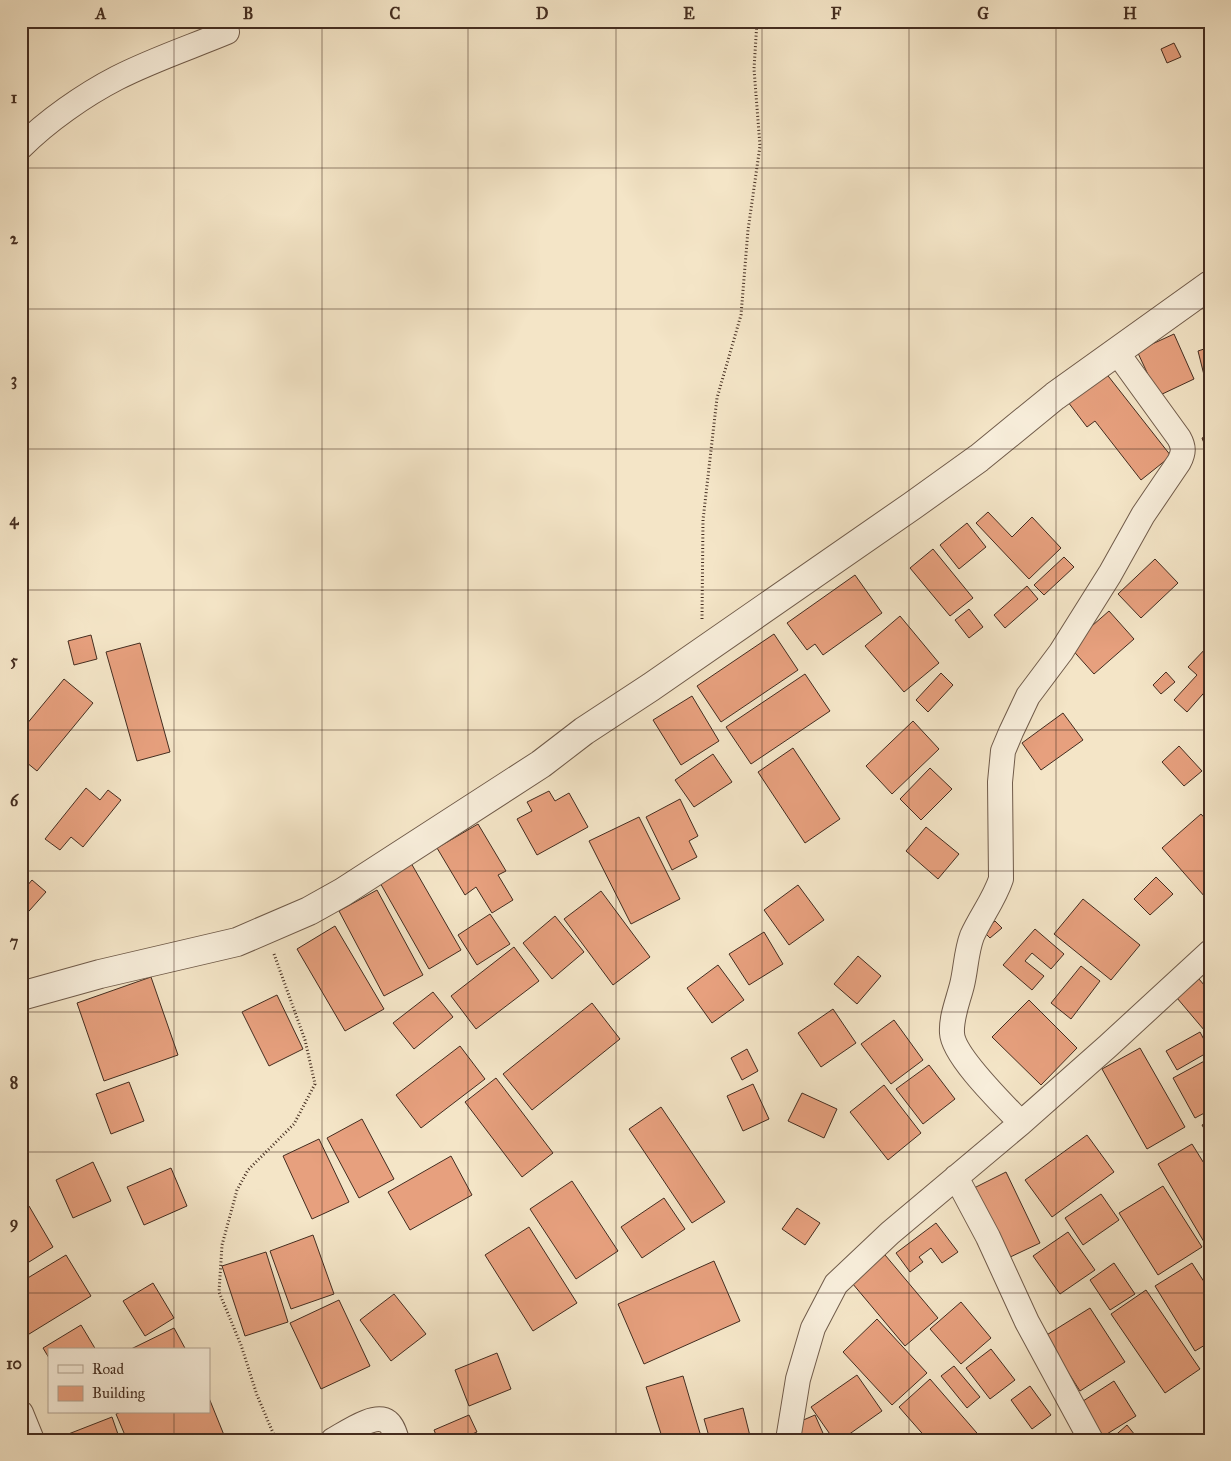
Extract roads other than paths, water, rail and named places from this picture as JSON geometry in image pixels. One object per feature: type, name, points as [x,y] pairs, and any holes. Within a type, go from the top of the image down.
[{"type":"street","points":[[21,147],[74,104],[117,78],[227,32]]},
{"type":"street","points":[[21,996],[100,974],[237,942],[309,911],[373,874],[541,764],[584,731],[702,652],[979,458],[1055,396],[1210,285]]},
{"type":"street","points":[[1021,1123],[964,1060],[952,1035],[954,1010],[962,984],[971,940],[977,925],[996,894],[1001,879],[1000,782],[1003,751],[1010,732],[1028,696],[1061,652],[1110,574],[1143,515],[1179,462],[1183,453],[1183,445],[1116,351]]},
{"type":"street","points":[[788,1440],[798,1379],[813,1328],[836,1284],[890,1234],[1108,1046],[1210,952]]},
{"type":"street","points":[[956,1177],[988,1236],[1027,1322],[1092,1440]]},
{"type":"street","points":[[21,1413],[32,1440]]},
{"type":"street","points":[[333,1440],[369,1421],[381,1418],[389,1422],[397,1440]]}]
